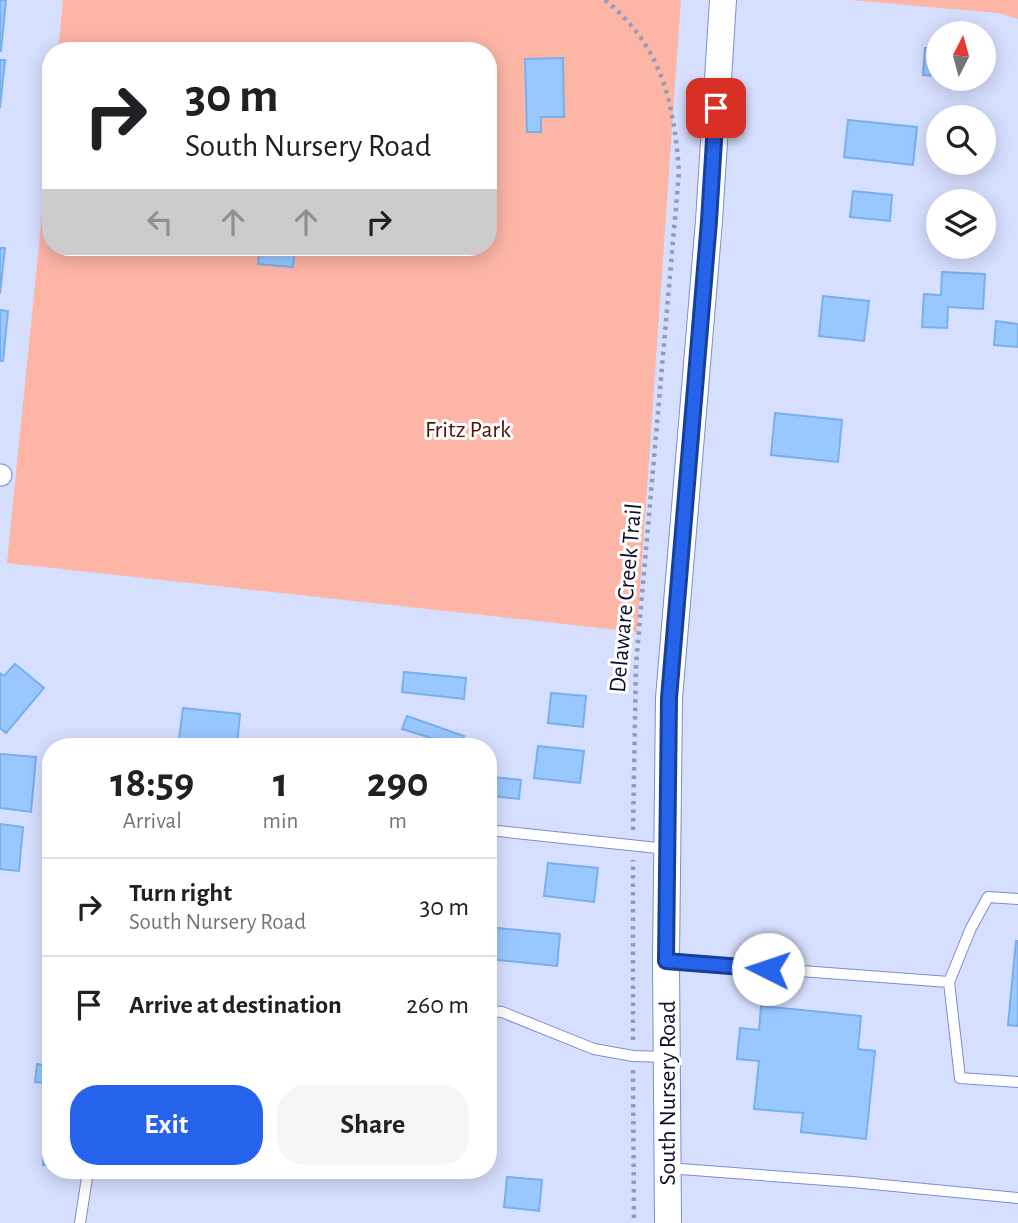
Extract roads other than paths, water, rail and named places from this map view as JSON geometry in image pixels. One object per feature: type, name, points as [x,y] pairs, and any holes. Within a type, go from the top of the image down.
[{"type":"street","name":"South Nursery Road","points":[[668,1223],[666,961],[669,698],[709,221],[722,4]]},
{"type":"lane","points":[[497,831],[667,849]]},
{"type":"lane","points":[[1018,899],[988,897],[971,928],[949,982],[960,1078],[1018,1082]]},
{"type":"lane","points":[[666,961],[949,982]]},
{"type":"lane","points":[[497,1012],[594,1049],[633,1056],[667,1057]]},
{"type":"lane","points":[[667,1168],[1018,1198]]},
{"type":"lane","points":[[80,1223],[87,1179]]},
{"type":"park label","name":"Fritz Park","points":[[468,429]]}]
